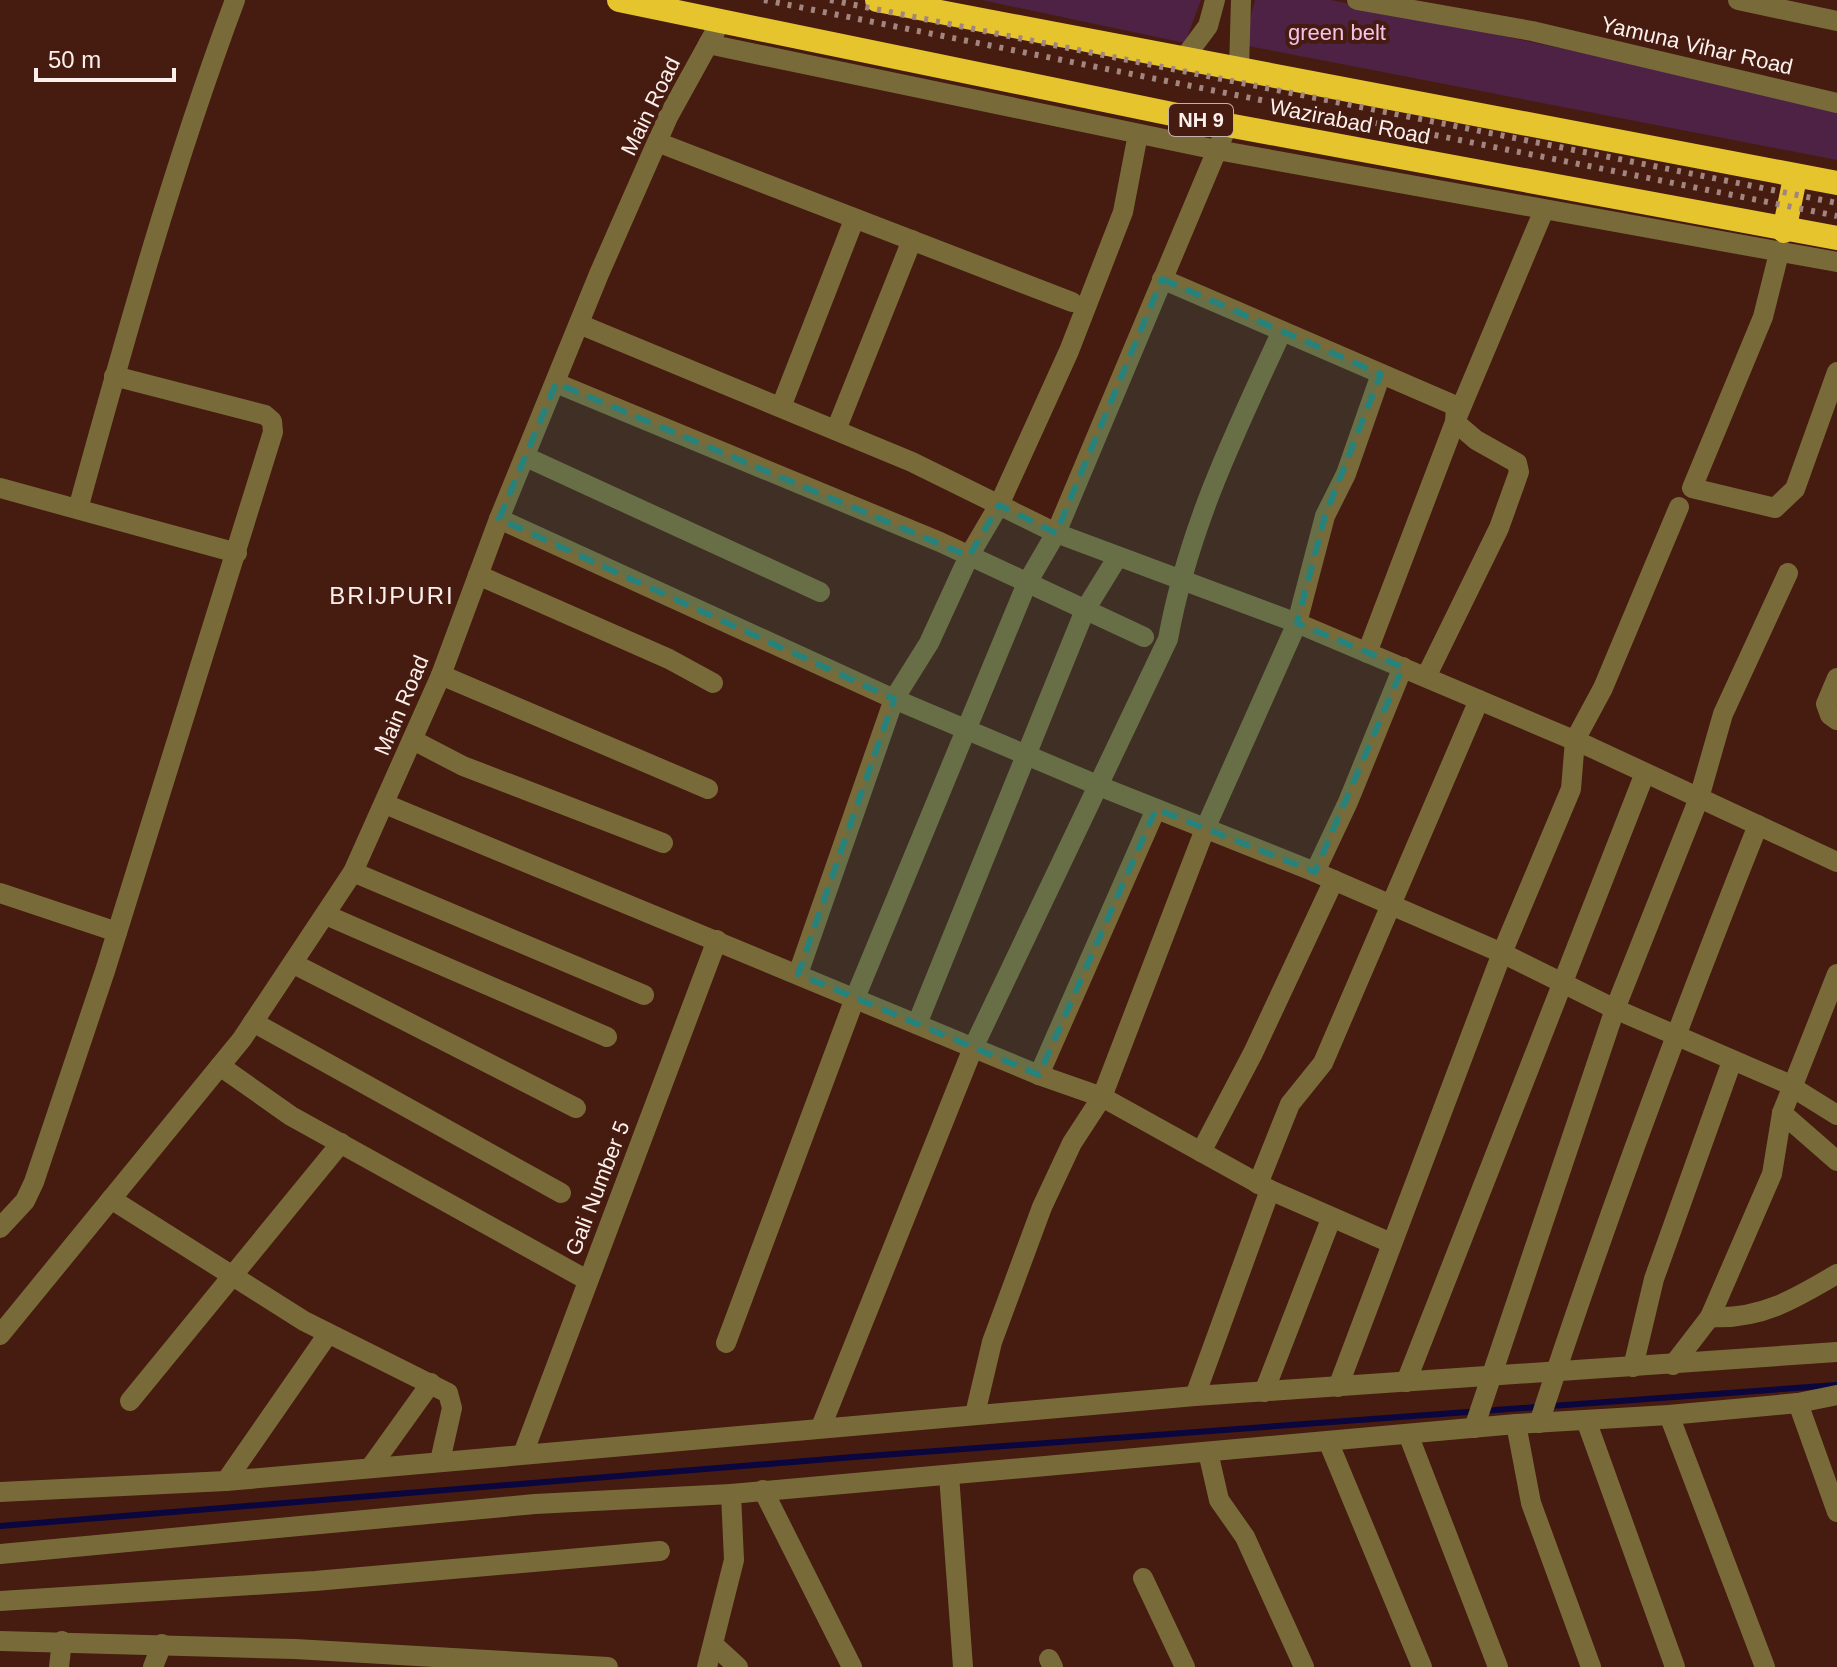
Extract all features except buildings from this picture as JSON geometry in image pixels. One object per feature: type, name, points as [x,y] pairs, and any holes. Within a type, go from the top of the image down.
[{"type":"highway","name":"Wazirabad Road","points":[[619,0],[1228,124],[1782,242],[1837,238]]},
{"type":"highway","name":"Wazirabad Road","points":[[877,0],[1795,178],[1837,183]]},
{"type":"highway","points":[[1782,242],[1795,178]]},
{"type":"street","points":[[78,509],[114,376],[203,87],[235,0]]},
{"type":"street","points":[[1182,61],[1208,26],[1215,0]]},
{"type":"street","points":[[1239,69],[1241,0]]},
{"type":"street","name":"Yamuna Vihar Road","points":[[1357,0],[1532,31],[1837,103]]},
{"type":"street","points":[[1738,0],[1837,21]]},
{"type":"street","name":"Main Road","points":[[0,1335],[220,1066],[294,964],[353,872],[441,675],[499,519],[657,142],[721,21]]},
{"type":"street","points":[[708,44],[1217,150],[1544,210],[1782,242],[1837,262]]},
{"type":"street","points":[[726,1343],[855,998],[966,728],[1027,583],[1056,533],[1228,124]]},
{"type":"street","points":[[798,974],[894,699],[929,643],[969,556],[999,505],[1069,351],[1123,212],[1138,134]]},
{"type":"street","points":[[657,142],[1072,302]]},
{"type":"street","points":[[1367,653],[1455,422],[1544,210]]},
{"type":"street","points":[[781,407],[854,220]]},
{"type":"street","points":[[836,430],[912,240]]},
{"type":"street","points":[[1782,242],[1763,317],[1692,488],[1775,508],[1795,489],[1837,372]]},
{"type":"street","points":[[1162,279],[1456,406],[1455,422]]},
{"type":"street","points":[[579,324],[836,430],[1056,533],[1297,623],[1575,740],[1837,862]]},
{"type":"street","points":[[821,1427],[973,1048],[1168,639],[1179,580],[1213,481],[1282,331]]},
{"type":"street","points":[[975,1414],[992,1342],[1042,1207],[1072,1143],[1102,1097],[1205,829],[1297,623],[1325,516],[1346,474],[1381,374]]},
{"type":"street","points":[[0,1228],[25,1201],[34,1182],[117,932],[180,721],[237,553],[273,432],[272,421],[265,415],[114,376]]},
{"type":"street","points":[[556,383],[969,556],[1144,637]]},
{"type":"street","points":[[1426,677],[1499,528],[1519,472],[1517,463],[1476,440],[1455,422]]},
{"type":"street","points":[[526,457],[820,592]]},
{"type":"street","points":[[0,488],[237,553]]},
{"type":"street","points":[[1338,1387],[1502,953],[1571,789],[1575,740],[1603,688],[1679,507]]},
{"type":"street","points":[[499,519],[894,699],[1324,876],[1502,953],[1615,1009],[1791,1087],[1837,1115]]},
{"type":"street","points":[[917,1024],[1085,610],[1117,558]]},
{"type":"street","points":[[1474,1428],[1615,1009],[1699,798],[1723,714],[1788,573]]},
{"type":"street","points":[[478,575],[669,659],[713,683]]},
{"type":"street","points":[[1201,1152],[1253,1053],[1403,667]]},
{"type":"street","points":[[441,675],[708,789]]},
{"type":"street","points":[[1837,678],[1826,704],[1830,715],[1837,720]]},
{"type":"street","points":[[1195,1396],[1290,1104],[1323,1063],[1479,700]]},
{"type":"street","points":[[413,740],[463,766],[663,843]]},
{"type":"street","points":[[1406,1382],[1645,773]]},
{"type":"street","points":[[385,804],[1039,1075],[1102,1097],[1264,1187],[1391,1243]]},
{"type":"street","points":[[1039,1075],[1156,809]]},
{"type":"street","points":[[1539,1423],[1590,1264],[1674,1035],[1758,825]]},
{"type":"street","points":[[353,872],[644,995]]},
{"type":"street","points":[[0,893],[117,932]]},
{"type":"street","points":[[326,915],[607,1037]]},
{"type":"street","name":"Gali Number 5","points":[[523,1454],[717,940]]},
{"type":"street","points":[[294,964],[576,1108]]},
{"type":"street","points":[[1673,1365],[1710,1317],[1772,1174],[1782,1113],[1837,974]]},
{"type":"street","points":[[253,1022],[561,1193]]},
{"type":"street","points":[[1633,1367],[1654,1279],[1732,1061]]},
{"type":"street","points":[[220,1066],[291,1116],[587,1280]]},
{"type":"street","points":[[1782,1113],[1837,1161]]},
{"type":"street","points":[[130,1401],[341,1143]]},
{"type":"street","points":[[111,1199],[328,1334],[431,1383],[452,1399],[440,1461]]},
{"type":"street","points":[[1264,1392],[1331,1219]]},
{"type":"street","points":[[1710,1317],[1748,1318],[1801,1296],[1837,1274]]},
{"type":"street","points":[[226,1481],[328,1334]]},
{"type":"street","points":[[0,1492],[226,1481],[1195,1396],[1837,1352]]},
{"type":"street","points":[[370,1468],[431,1383]]},
{"type":"street","points":[[0,1554],[535,1504],[731,1494],[1516,1424],[1669,1415],[1798,1403],[1837,1395]]},
{"type":"street","points":[[1798,1403],[1837,1512]]},
{"type":"street","points":[[1669,1415],[1765,1667]]},
{"type":"street","points":[[1586,1420],[1675,1667]]},
{"type":"street","points":[[1516,1424],[1531,1503],[1591,1667]]},
{"type":"street","points":[[1408,1434],[1498,1667]]},
{"type":"street","points":[[1328,1441],[1422,1667]]},
{"type":"street","points":[[1208,1452],[1219,1500],[1245,1537],[1304,1667]]},
{"type":"street","points":[[949,1475],[963,1667]]},
{"type":"street","points":[[763,1490],[852,1667]]},
{"type":"street","points":[[707,1667],[734,1560],[731,1494]]},
{"type":"street","points":[[0,1601],[315,1581],[660,1551]]},
{"type":"street","points":[[1143,1578],[1185,1667]]},
{"type":"street","points":[[0,1641],[162,1644],[292,1658],[608,1667]]},
{"type":"street","points":[[59,1667],[62,1641]]},
{"type":"street","points":[[153,1667],[162,1644]]},
{"type":"street","points":[[714,1645],[738,1667]]},
{"type":"highlighted area","points":[[1162,279],[1381,374],[1325,516],[1297,623],[1403,667],[1315,872],[1156,809],[1039,1075],[798,974],[894,699],[499,519],[556,383],[969,556],[999,505],[1056,533]]},
{"type":"green space","points":[[982,0],[1201,0],[1185,43]]},
{"type":"green space","name":"green belt","points":[[1255,0],[1331,0],[1837,106],[1837,160],[1243,45]]},
{"type":"waterway","points":[[0,1526],[854,1457],[1837,1385]]},
{"type":"railway","points":[[764,0],[1837,216]]},
{"type":"railway","points":[[830,0],[1837,203]]},
{"type":"district","name":"BRIJPURI","points":[[392,596]]}]
